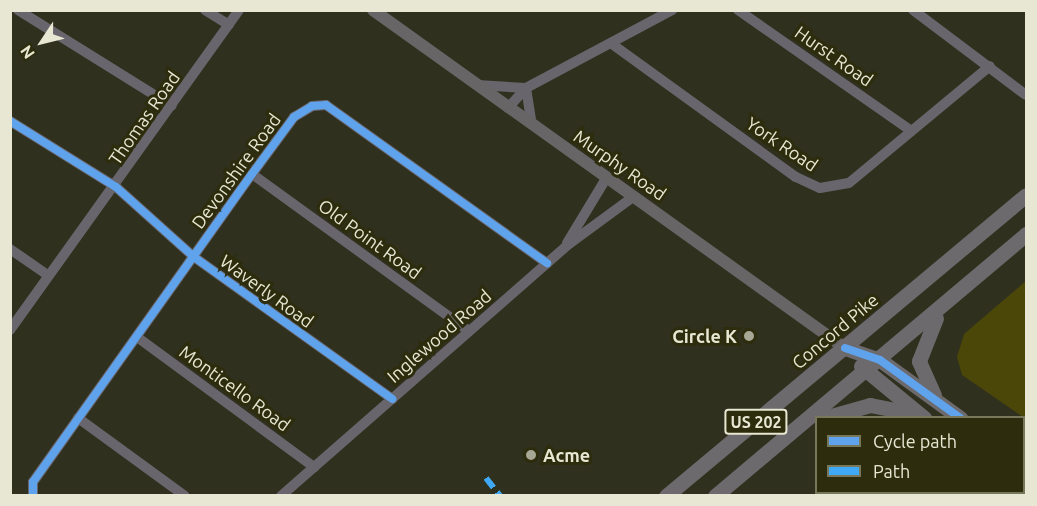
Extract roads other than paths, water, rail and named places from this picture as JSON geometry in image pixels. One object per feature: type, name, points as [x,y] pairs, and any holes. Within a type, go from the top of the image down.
[{"type":"highway","name":"Concord Pike","points":[[672,493],[1026,195]]},
{"type":"highway","name":"US 202","points":[[715,495],[939,313],[1026,234]]},
{"type":"highway","points":[[937,401],[919,361],[939,313]]},
{"type":"highway","points":[[845,348],[880,360],[959,416]]},
{"type":"highway","points":[[845,348],[866,372],[923,416]]},
{"type":"highway","points":[[829,416],[870,405],[920,416]]},
{"type":"highway","points":[[793,431],[815,421]]},
{"type":"main road","name":"Murphy Road","points":[[373,10],[845,348]]},
{"type":"street","points":[[18,10],[172,106]]},
{"type":"street","points":[[205,10],[229,25]]},
{"type":"street","name":"Thomas Road","points":[[10,330],[116,187],[239,10]]},
{"type":"street","points":[[508,108],[526,88],[672,10]]},
{"type":"street","name":"Hurst Road","points":[[738,10],[910,130]]},
{"type":"street","points":[[914,10],[1026,95]]},
{"type":"street","name":"York Road","points":[[612,44],[809,185],[849,183],[910,130],[990,66]]},
{"type":"street","points":[[477,85],[526,88]]},
{"type":"street","points":[[526,88],[532,125]]},
{"type":"street","name":"Devonshire Road","points":[[33,495],[33,482],[294,117],[326,105],[547,263]]},
{"type":"street","name":"Waverly Road","points":[[10,121],[116,187],[194,257],[392,399]]},
{"type":"street","name":"Old Point Road","points":[[252,174],[469,332]]},
{"type":"street","name":"Inglewood Road","points":[[564,248],[607,177]]},
{"type":"street","name":"Inglewood Road","points":[[281,495],[564,248],[633,197]]},
{"type":"street","points":[[10,249],[49,276]]},
{"type":"street","name":"Monticello Road","points":[[137,337],[314,467]]},
{"type":"street","points":[[78,418],[185,495]]},
{"type":"place","name":"Circle K","points":[[749,336]]},
{"type":"place","name":"Acme","points":[[531,455]]}]
